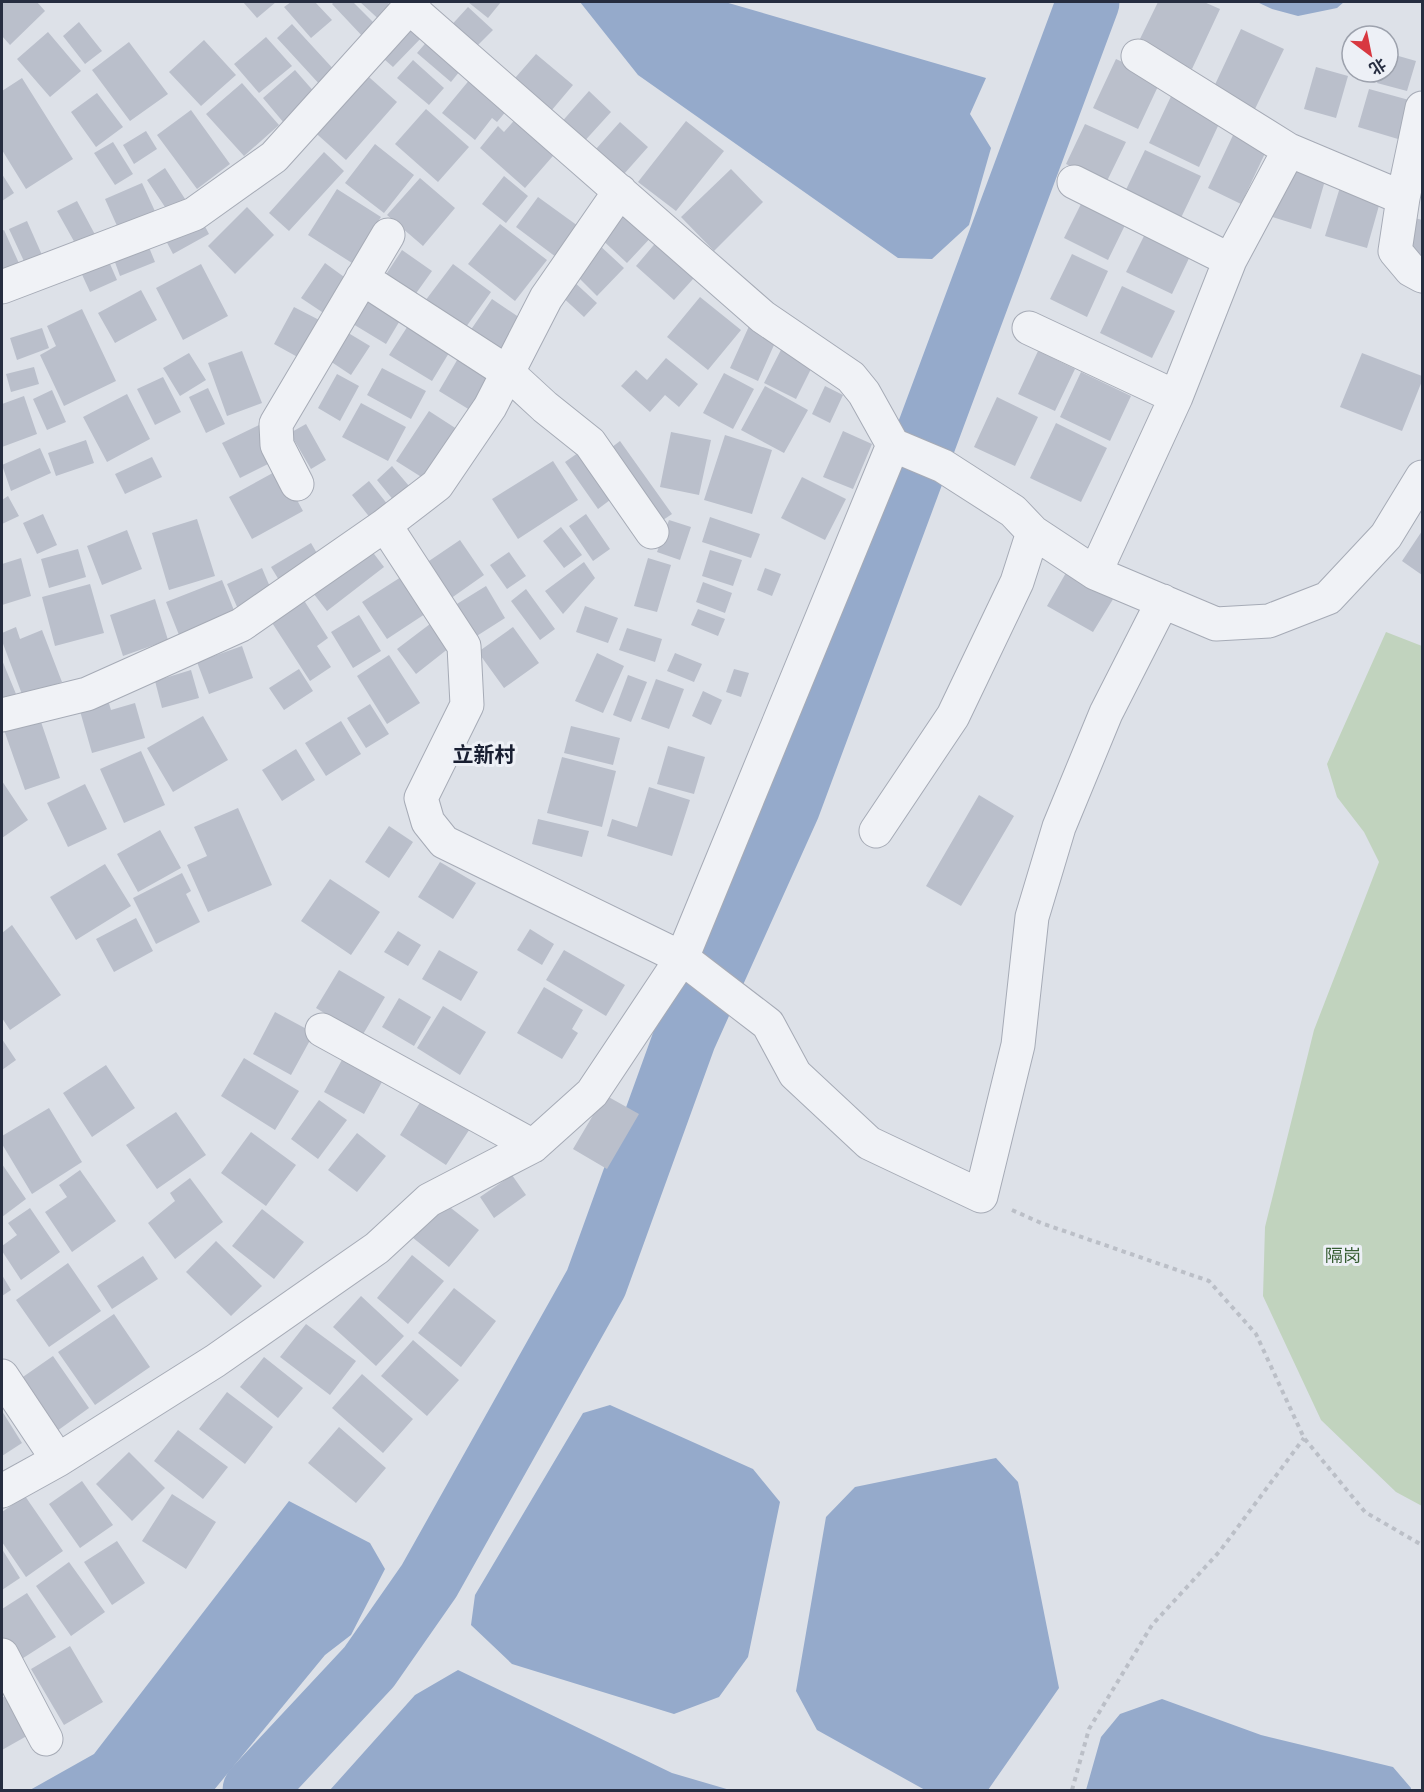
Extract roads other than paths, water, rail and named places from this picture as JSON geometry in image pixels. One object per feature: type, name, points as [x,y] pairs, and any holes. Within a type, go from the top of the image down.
[{"type":"street","points":[[2,287],[194,214],[274,157],[412,4],[763,317],[851,377],[864,393],[898,448],[942,466],[1013,511],[1033,532],[1095,573],[1216,624],[1269,621],[1328,598],[1386,536],[1422,477]]},
{"type":"street","points":[[1138,56],[1289,150],[1403,198]]},
{"type":"street","points":[[1422,108],[1403,198],[1395,251],[1411,270],[1422,276]]},
{"type":"street","points":[[1095,573],[1176,397],[1230,260],[1289,150]]},
{"type":"street","points":[[1074,182],[1230,260]]},
{"type":"street","points":[[2,715],[87,694],[241,625],[385,525],[437,485],[490,407],[546,297],[620,191]]},
{"type":"street","points":[[297,484],[277,445],[276,424],[388,235]]},
{"type":"street","points":[[362,278],[507,372],[590,443],[652,532]]},
{"type":"street","points":[[1029,328],[1176,397]]},
{"type":"street","points":[[2,1491],[58,1460],[215,1361],[367,1255],[429,1200],[533,1146],[592,1093],[701,972],[898,448]]},
{"type":"street","points":[[385,525],[464,646],[467,705],[421,798],[428,822],[444,842],[701,972],[768,1024],[795,1074],[869,1143],[981,1196],[1018,1045],[1032,917],[1059,827],[1106,713],[1162,602]]},
{"type":"street","points":[[876,831],[952,716],[1017,582],[1033,532]]},
{"type":"street","points":[[322,1030],[533,1146]]},
{"type":"street","points":[[2,1376],[58,1460]]},
{"type":"street","points":[[2,1655],[46,1739]]},
{"type":"water","points":[[580,2],[725,2],[986,78],[970,114],[991,148],[969,225],[932,259],[898,258],[638,75]]},
{"type":"water","points":[[1257,2],[1344,2],[1337,8],[1298,16]]},
{"type":"water","points":[[610,1405],[753,1469],[780,1502],[748,1657],[719,1697],[674,1714],[512,1664],[471,1625],[475,1595],[583,1413]]},
{"type":"water","points":[[996,1458],[1018,1482],[1059,1688],[988,1790],[925,1790],[817,1730],[796,1691],[826,1517],[855,1487]]},
{"type":"water","points":[[289,1501],[370,1543],[385,1569],[351,1635],[325,1655],[214,1790],[30,1790],[94,1754]]},
{"type":"water","points":[[458,1670],[672,1773],[730,1790],[330,1790],[415,1695]]},
{"type":"water","points":[[1162,1699],[1261,1735],[1393,1767],[1411,1790],[1086,1790],[1101,1737],[1120,1714]]},
{"type":"waterway","points":[[254,1790],[369,1667],[429,1581],[596,1283],[685,1037],[789,806],[1088,2]]},
{"type":"district","name":"立新村","points":[[484,755]]},
{"type":"park label","name":"隔岗","points":[[1343,1256]]}]
